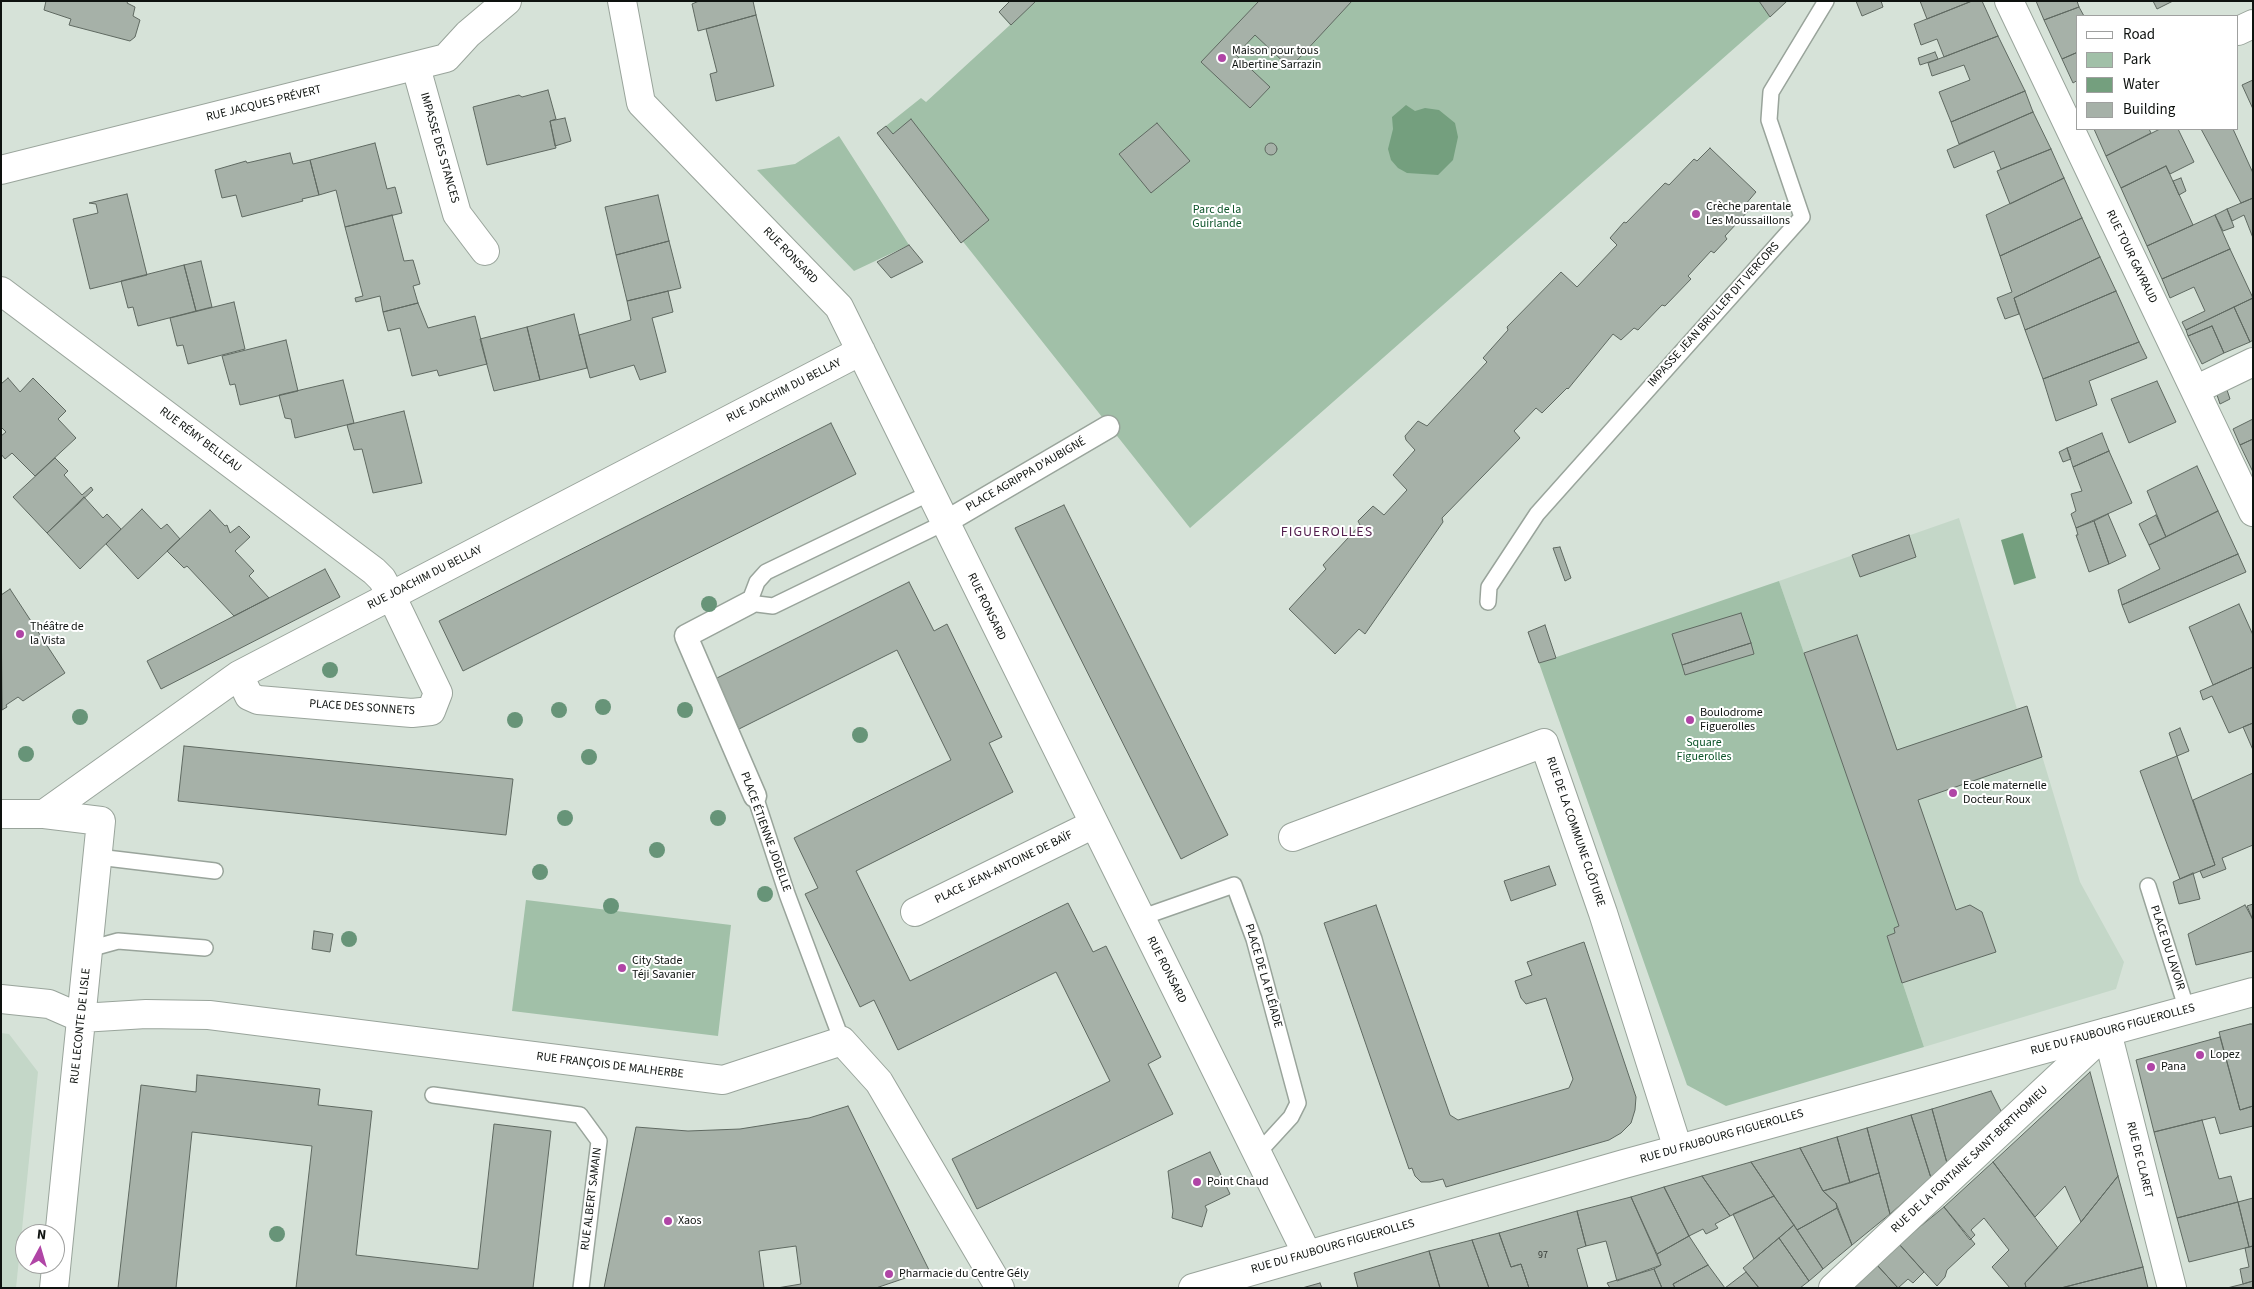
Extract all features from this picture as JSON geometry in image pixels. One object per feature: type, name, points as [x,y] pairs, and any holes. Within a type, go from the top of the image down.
[{"type":"street","name":"RUE JACQUES PRÉVERT","points":[[1,170],[446,58],[468,34],[508,1]]},
{"type":"street","name":"RUE RONSARD","points":[[622,1],[641,103],[839,306],[944,523],[1307,1254]]},
{"type":"street","name":"RUE TOUR GAYRAUD","points":[[2009,1],[2253,512]]},
{"type":"street","points":[[2239,31],[2253,24]]},
{"type":"street","name":"IMPASSE DES STANCES","points":[[416,67],[457,214],[485,251]]},
{"type":"street","name":"RUE RÉMY BELLEAU","points":[[1,291],[374,571],[382,579],[391,595]]},
{"type":"street","name":"RUE JOACHIM DU BELLAY","points":[[44,814],[239,675],[862,351]]},
{"type":"street","points":[[2195,390],[2253,362]]},
{"type":"street","name":"PLACE AGRIPPA D'AUBIGNÉ","points":[[944,523],[1108,427]]},
{"type":"street","name":"PLACE DES SONNETS","points":[[239,675],[249,696],[258,700],[412,713],[431,711],[438,693],[391,595]]},
{"type":"street","name":"PLACE ÉTIENNE JODELLE","points":[[749,603],[686,636],[755,796]]},
{"type":"street","name":"RUE DE LA COMMUNE CLÔTURE","points":[[1293,837],[1544,743],[1603,913],[1678,1149]]},
{"type":"street","points":[[1,814],[44,814]]},
{"type":"street","name":"RUE LECONTE DE LISLE","points":[[44,814],[101,821],[54,1288]]},
{"type":"street","name":"PLACE JEAN-ANTOINE DE BAÏF","points":[[915,912],[1094,824]]},
{"type":"street","name":"RUE DU FAUBOURG FIGUEROLLES","points":[[1193,1288],[1678,1149],[2253,992]]},
{"type":"street","points":[[1,999],[49,1004],[81,1018]]},
{"type":"street","name":"RUE FRANÇOIS DE MALHERBE","points":[[81,1018],[146,1014],[209,1015],[723,1080],[842,1041]]},
{"type":"street","name":"RUE DE LA FONTAINE SAINT-BERTHOMIEU","points":[[1833,1288],[2107,1032]]},
{"type":"street","name":"RUE DE CLARET","points":[[2107,1032],[2172,1288]]},
{"type":"street","points":[[842,1041],[879,1082],[1000,1288]]},
{"type":"lane","name":"IMPASSE JEAN BRULLER DIT VERCORS","points":[[1488,602],[1489,588],[1537,514],[1802,217],[1769,120],[1770,92],[1826,1]]},
{"type":"lane","points":[[930,492],[766,572],[757,582],[749,603],[773,606],[944,523]]},
{"type":"lane","name":"PLACE ÉTIENNE JODELLE","points":[[755,796],[787,894],[842,1041]]},
{"type":"lane","points":[[98,857],[216,871]]},
{"type":"lane","name":"PLACE DE LA PLÉIADE","points":[[1140,918],[1234,885],[1254,939],[1298,1103],[1291,1116],[1258,1153]]},
{"type":"lane","name":"PLACE DU LAVOIR","points":[[2148,886],[2187,1010]]},
{"type":"lane","points":[[89,949],[118,940],[205,948]]},
{"type":"lane","name":"RUE ALBERT SAMAIN","points":[[433,1095],[580,1116],[600,1141],[581,1288]]},
{"type":"shaded area","name":"Ecole maternelle Docteur Roux","points":[[1959,518],[2017,709],[2027,706],[2080,882],[2124,962],[2116,989],[1924,1047],[1887,936],[1894,928],[1899,926],[1779,581]]},
{"type":"shaded area","points":[[1,1033],[9,1034],[38,1072],[23,1224],[15,1224],[15,1274],[17,1274],[16,1288],[1,1288]]},
{"type":"green space","name":"Parc de la Guirlande","points":[[1010,1],[1788,1],[1190,528],[877,133],[921,98],[926,102],[1010,25],[999,12]]},
{"type":"green space","points":[[839,136],[909,245],[854,271],[757,170],[795,164]]},
{"type":"green space","name":"Square Figuerolles","points":[[1779,581],[1899,926],[1894,928],[1895,933],[1887,936],[1924,1047],[1726,1106],[1687,1085],[1539,663]]},
{"type":"green space","name":"City Stade Téji Savanier","points":[[526,900],[731,925],[718,1036],[512,1011]]},
{"type":"water","points":[[1406,105],[1415,111],[1425,108],[1439,110],[1455,123],[1458,137],[1453,160],[1438,175],[1407,173],[1398,168],[1391,160],[1388,149],[1393,129],[1392,117]]},
{"type":"water","points":[[2023,533],[2036,578],[2014,585],[2001,540]]},
{"type":"building","points":[[46,1],[128,1],[127,3],[135,7],[133,16],[140,20],[135,37],[130,41],[69,25],[71,19],[44,10]]},
{"type":"building","points":[[699,1],[753,1],[756,15],[698,31],[692,4]]},
{"type":"building","points":[[1010,1],[1036,1],[1011,25],[999,12]]},
{"type":"building","name":"Maison pour tous Albertine Sarrazin","points":[[1259,1],[1352,1],[1290,68],[1255,35],[1236,55],[1270,87],[1250,108],[1201,62]]},
{"type":"building","points":[[1759,1],[1787,1],[1770,17]]},
{"type":"building","points":[[1856,1],[1881,1],[1883,7],[1862,16]]},
{"type":"building","points":[[1920,1],[1972,1],[1927,19]]},
{"type":"building","points":[[1972,1],[1982,1],[1998,36],[1944,57],[1937,39],[1921,45],[1914,24]]},
{"type":"building","points":[[2036,1],[2077,1],[2079,7],[2044,20]]},
{"type":"building","points":[[2153,1],[2173,1],[2157,9]]},
{"type":"building","points":[[2079,7],[2083,15],[2076,15],[2076,53],[2062,59],[2044,20]]},
{"type":"building","points":[[756,15],[774,86],[716,101],[710,74],[717,72],[706,29]]},
{"type":"building","points":[[1998,36],[2025,91],[1951,122],[1939,92],[1970,80],[1964,65],[1932,76],[1928,63]]},
{"type":"building","points":[[1935,52],[1938,59],[1920,65],[1918,58]]},
{"type":"building","points":[[2076,53],[2076,81],[2073,83],[2062,59]]},
{"type":"building","points":[[2253,80],[2253,109],[2242,85]]},
{"type":"building","points":[[548,90],[556,119],[550,121],[556,148],[487,165],[473,107],[519,95],[522,97]]},
{"type":"building","points":[[2025,91],[2033,112],[1959,144],[1951,122]]},
{"type":"building","points":[[2033,112],[2051,149],[2001,169],[1994,151],[1954,168],[1947,150]]},
{"type":"building","points":[[565,118],[571,141],[555,146],[550,121]]},
{"type":"building","points":[[911,119],[989,220],[961,243],[877,133],[886,126],[893,134]]},
{"type":"building","points":[[1157,123],[1190,161],[1151,193],[1119,154]]},
{"type":"building","points":[[2094,130],[2150,130],[2151,133],[2106,156]]},
{"type":"building","points":[[2158,130],[2178,130],[2194,162],[2170,174],[2166,166],[2121,188],[2106,156]]},
{"type":"building","points":[[2202,130],[2233,130],[2253,173],[2253,198],[2241,203]]},
{"type":"building","points":[[375,143],[387,189],[395,187],[402,213],[345,227],[336,190],[319,195],[310,160]]},
{"type":"building","points":[[1269,143],[1273,143],[1277,149],[1273,155],[1269,155],[1265,151],[1265,147]]},
{"type":"building","points":[[1710,148],[1756,192],[1745,205],[1750,209],[1725,236],[1727,239],[1714,253],[1711,251],[1688,276],[1691,279],[1665,306],[1662,305],[1638,330],[1634,328],[1621,340],[1613,334],[1568,389],[1542,413],[1536,408],[1514,431],[1520,438],[1442,518],[1443,522],[1365,634],[1359,629],[1335,654],[1289,609],[1326,569],[1323,565],[1360,525],[1358,521],[1373,506],[1384,515],[1407,490],[1393,475],[1415,450],[1406,440],[1405,436],[1418,421],[1427,426],[1487,362],[1483,358],[1508,330],[1507,327],[1561,272],[1577,287],[1617,245],[1610,238],[1624,222],[1626,223],[1665,183],[1669,185],[1694,159],[1697,161]]},
{"type":"building","points":[[2051,149],[2064,178],[2010,204],[1997,171]]},
{"type":"building","points":[[290,153],[293,164],[310,160],[319,195],[242,217],[236,195],[222,198],[215,170],[246,161],[247,163]]},
{"type":"building","points":[[2166,166],[2193,225],[2147,246],[2121,188]]},
{"type":"building","points":[[2064,178],[2082,218],[2000,256],[1986,215]]},
{"type":"building","points":[[2181,178],[2186,191],[2179,195],[2173,181]]},
{"type":"building","points":[[127,194],[147,275],[90,289],[73,219],[98,213],[96,204],[89,203]]},
{"type":"building","points":[[658,195],[669,241],[616,255],[605,207]]},
{"type":"building","points":[[2253,198],[2253,238],[2244,215],[2232,221],[2227,209]]},
{"type":"building","points":[[2227,209],[2234,227],[2223,231],[2215,215]]},
{"type":"building","points":[[392,215],[404,261],[413,260],[420,284],[413,286],[418,303],[383,312],[380,296],[356,302],[355,298],[363,296],[345,227]]},
{"type":"building","points":[[2215,215],[2230,249],[2162,279],[2147,246]]},
{"type":"building","points":[[2082,218],[2100,257],[2014,298],[2019,314],[2005,319],[1997,298],[2012,292],[2000,256]]},
{"type":"building","points":[[669,241],[681,288],[627,301],[616,255]]},
{"type":"building","points":[[909,245],[923,262],[891,278],[877,262]]},
{"type":"building","points":[[2230,249],[2253,298],[2186,330],[2182,322],[2205,311],[2194,287],[2170,298],[2162,279]]},
{"type":"building","points":[[2100,257],[2116,291],[2025,330],[2014,298]]},
{"type":"building","points":[[201,261],[212,307],[196,311],[184,265]]},
{"type":"building","points":[[184,265],[196,311],[138,326],[133,307],[128,308],[121,281]]},
{"type":"building","points":[[668,291],[673,312],[652,318],[666,372],[640,380],[634,365],[590,378],[579,335],[631,320],[627,301]]},
{"type":"building","points":[[2116,291],[2139,342],[2043,379],[2025,330]]},
{"type":"building","points":[[2253,298],[2253,340],[2250,342],[2234,307]]},
{"type":"building","points":[[234,302],[245,349],[188,364],[183,345],[177,346],[170,318]]},
{"type":"building","points":[[418,303],[428,328],[475,316],[487,364],[439,376],[437,370],[412,376],[400,328],[388,331],[383,312]]},
{"type":"building","points":[[2234,307],[2250,342],[2224,353],[2212,326],[2188,336],[2186,330]]},
{"type":"building","points":[[574,314],[587,368],[540,380],[527,327]]},
{"type":"building","points":[[2212,326],[2224,353],[2202,364],[2188,336]]},
{"type":"building","points":[[527,327],[540,380],[494,391],[480,339]]},
{"type":"building","points":[[286,340],[298,391],[240,405],[235,384],[230,385],[222,356]]},
{"type":"building","points":[[2139,342],[2147,358],[2089,381],[2097,405],[2056,421],[2043,379]]},
{"type":"building","points":[[8,378],[20,392],[33,378],[66,411],[58,419],[76,438],[35,476],[12,453],[5,459],[1,454],[1,436],[6,432],[1,427],[1,384]]},
{"type":"building","points":[[343,380],[354,423],[295,438],[291,419],[285,418],[279,395]]},
{"type":"building","points":[[2157,381],[2176,422],[2129,443],[2111,399]]},
{"type":"building","points":[[2227,390],[2230,399],[2220,404],[2217,395]]},
{"type":"building","points":[[404,411],[422,483],[373,493],[362,449],[354,450],[347,425]]},
{"type":"building","points":[[2253,419],[2253,439],[2240,445],[2233,429]]},
{"type":"building","points":[[831,423],[856,474],[463,671],[439,621]]},
{"type":"building","points":[[2102,433],[2109,451],[2073,467],[2067,448]]},
{"type":"building","points":[[2253,439],[2253,472],[2240,445]]},
{"type":"building","points":[[2067,448],[2071,459],[2063,462],[2059,452]]},
{"type":"building","points":[[2109,451],[2132,503],[2076,528],[2071,514],[2076,511],[2071,494],[2082,491],[2073,467]]},
{"type":"building","points":[[55,458],[68,471],[64,475],[82,495],[91,487],[93,490],[47,533],[13,497]]},
{"type":"building","points":[[2197,466],[2218,511],[2166,537],[2147,491]]},
{"type":"building","points":[[84,497],[103,518],[107,514],[121,529],[80,569],[47,533]]},
{"type":"building","points":[[1064,505],[1228,835],[1181,859],[1015,528]]},
{"type":"building","points":[[142,509],[161,529],[167,524],[180,539],[138,579],[106,544]]},
{"type":"building","points":[[210,510],[225,526],[227,525],[230,533],[239,526],[250,537],[235,551],[254,571],[249,576],[269,598],[234,616],[187,566],[184,568],[167,551]]},
{"type":"building","points":[[2218,511],[2238,554],[2122,605],[2118,590],[2160,569],[2149,545]]},
{"type":"building","points":[[2108,514],[2126,556],[2109,564],[2094,521]]},
{"type":"building","points":[[2156,515],[2166,537],[2149,545],[2139,524]]},
{"type":"building","points":[[2094,521],[2109,564],[2089,572],[2076,535],[2078,535],[2076,528]]},
{"type":"building","points":[[1909,535],[1916,557],[1860,577],[1852,555]]},
{"type":"building","points":[[1560,547],[1571,578],[1565,581],[1553,548]]},
{"type":"building","points":[[2238,554],[2246,572],[2129,623],[2122,605]]},
{"type":"building","points":[[325,569],[340,597],[161,689],[147,661]]},
{"type":"building","points":[[909,582],[934,631],[947,624],[1002,737],[989,743],[1013,792],[856,871],[910,981],[1068,903],[1093,952],[1106,946],[1161,1057],[1148,1064],[1173,1114],[977,1209],[952,1159],[1110,1081],[1056,972],[898,1050],[874,1000],[860,1007],[805,894],[818,888],[794,838],[951,760],[897,650],[739,729],[715,679]]},
{"type":"building","name":"Théâtre de la Vista","points":[[10,589],[65,673],[23,701],[18,697],[2,710],[1,595]]},
{"type":"building","points":[[2239,604],[2253,635],[2253,667],[2213,685],[2189,627]]},
{"type":"building","points":[[1741,613],[1751,643],[1682,665],[1672,634]]},
{"type":"building","points":[[1545,625],[1556,658],[1539,663],[1528,632]]},
{"type":"building","points":[[1857,635],[1897,750],[2027,706],[2042,757],[1918,800],[1956,910],[1970,905],[1982,912],[1996,952],[1902,983],[1887,936],[1895,933],[1894,928],[1899,926],[1804,653]]},
{"type":"building","points":[[1751,643],[1754,654],[1685,675],[1682,665]]},
{"type":"building","points":[[2253,667],[2253,723],[2229,733],[2212,696],[2203,700],[2200,691]]},
{"type":"building","points":[[2253,723],[2253,750],[2243,727]]},
{"type":"building","points":[[2180,728],[2189,751],[2177,756],[2169,733]]},
{"type":"building","points":[[184,746],[513,779],[506,835],[178,801]]},
{"type":"building","points":[[2177,756],[2215,865],[2180,879],[2140,771]]},
{"type":"building","points":[[2253,773],[2253,845],[2222,858],[2226,869],[2203,878],[2200,871],[2215,865],[2193,800]]},
{"type":"building","points":[[1549,866],[1556,885],[1511,901],[1504,881]]},
{"type":"building","points":[[2193,873],[2200,899],[2179,904],[2173,882]]},
{"type":"building","points":[[2253,904],[2253,920],[2247,906]]},
{"type":"building","points":[[1376,905],[1450,1115],[1458,1120],[1569,1088],[1573,1079],[1546,998],[1526,1004],[1521,998],[1515,981],[1532,975],[1527,962],[1584,942],[1636,1097],[1631,1123],[1621,1133],[1609,1140],[1446,1187],[1443,1179],[1421,1182],[1415,1176],[1412,1168],[1409,1169],[1324,923]]},
{"type":"building","points":[[2245,905],[2253,920],[2253,951],[2196,965],[2188,934]]},
{"type":"building","points":[[314,931],[333,934],[330,952],[312,949]]},
{"type":"building","points":[[2253,1024],[2253,1106],[2240,1110],[2219,1032]]},
{"type":"building","points":[[2220,1037],[2240,1110],[2253,1106],[2253,1126],[2220,1134],[2215,1117],[2154,1132],[2136,1060]]},
{"type":"building","points":[[2090,1072],[2118,1176],[2081,1222],[2065,1186],[2035,1217],[1993,1162]]},
{"type":"building","points":[[197,1075],[320,1089],[318,1105],[372,1111],[356,1255],[478,1269],[494,1124],[551,1131],[533,1288],[296,1288],[312,1146],[192,1132],[176,1288],[118,1288],[141,1085],[196,1092]]},
{"type":"building","points":[[1991,1091],[2002,1113],[1947,1163],[1932,1109]]},
{"type":"building","points":[[848,1106],[929,1270],[876,1288],[777,1288],[801,1284],[796,1246],[759,1251],[764,1288],[604,1288],[636,1127],[688,1131],[740,1129],[809,1118]]},
{"type":"building","points":[[1932,1109],[1947,1163],[1931,1178],[1911,1115]]},
{"type":"building","points":[[1911,1115],[1931,1178],[1890,1214],[1867,1128]]},
{"type":"building","points":[[2202,1120],[2219,1179],[2231,1176],[2238,1202],[2177,1218],[2154,1132]]},
{"type":"building","points":[[1867,1128],[1879,1173],[1850,1183],[1837,1137]]},
{"type":"building","points":[[1837,1137],[1850,1183],[1823,1191],[1800,1148]]},
{"type":"building","points":[[1800,1148],[1823,1191],[1836,1203],[1837,1208],[1797,1230],[1751,1162]]},
{"type":"building","name":"Point Chaud","points":[[1210,1152],[1230,1194],[1205,1206],[1207,1210],[1202,1227],[1172,1218],[1173,1211],[1168,1171]]},
{"type":"building","points":[[1751,1162],[1774,1196],[1730,1216],[1702,1176]]},
{"type":"building","points":[[1993,1162],[2058,1248],[2025,1283],[2026,1288],[2010,1288],[1992,1267],[2009,1250],[1984,1218],[1971,1230],[1975,1235],[1970,1240],[1944,1207]]},
{"type":"building","points":[[1879,1173],[1890,1214],[1852,1245],[1836,1203],[1823,1191]]},
{"type":"building","points":[[1702,1176],[1730,1216],[1715,1224],[1718,1228],[1706,1234],[1703,1229],[1689,1236],[1664,1187]]},
{"type":"building","points":[[2118,1176],[2143,1267],[2061,1288],[2026,1288],[2025,1283],[2081,1222]]},
{"type":"building","points":[[1664,1187],[1689,1236],[1657,1254],[1631,1197]]},
{"type":"building","points":[[1774,1196],[1794,1225],[1754,1259],[1733,1214]]},
{"type":"building","points":[[1631,1197],[1661,1265],[1617,1281],[1606,1241],[1586,1246],[1577,1211]]},
{"type":"building","points":[[2253,1198],[2253,1246],[2249,1247],[2238,1202]]},
{"type":"building","points":[[2238,1202],[2249,1247],[2189,1262],[2177,1218]]},
{"type":"building","points":[[1944,1207],[1975,1244],[1947,1270],[1945,1277],[1937,1286],[1899,1244]]},
{"type":"building","points":[[1837,1208],[1852,1245],[1823,1269],[1797,1230]]},
{"type":"building","points":[[1577,1211],[1586,1246],[1577,1249],[1588,1288],[1529,1288],[1521,1264],[1511,1267],[1499,1233]]},
{"type":"building","points":[[1794,1225],[1823,1269],[1809,1281],[1779,1238]]},
{"type":"building","points":[[1499,1233],[1511,1267],[1521,1264],[1529,1288],[1489,1288],[1472,1240]]},
{"type":"building","points":[[1689,1236],[1708,1265],[1673,1284],[1675,1288],[1662,1288],[1654,1269],[1661,1265],[1657,1254]]},
{"type":"building","points":[[1779,1238],[1809,1281],[1800,1288],[1759,1288],[1743,1268]]},
{"type":"building","points":[[1472,1240],[1489,1288],[1440,1288],[1429,1251]]},
{"type":"building","points":[[1899,1244],[1924,1272],[1913,1283],[1908,1279],[1898,1288],[1877,1265]]},
{"type":"building","points":[[2253,1246],[2253,1281],[2243,1284],[2240,1269],[2249,1267],[2245,1248]]},
{"type":"building","points":[[1429,1251],[1440,1288],[1358,1288],[1354,1273]]},
{"type":"building","points":[[1708,1265],[1725,1288],[1675,1288],[1673,1284]]},
{"type":"building","points":[[1877,1265],[1898,1288],[1852,1288]]},
{"type":"building","points":[[2143,1267],[2148,1288],[2061,1288]]},
{"type":"building","points":[[1654,1269],[1662,1288],[1610,1288],[1607,1283]]},
{"type":"building","points":[[1746,1272],[1759,1288],[1725,1288]]},
{"type":"building","points":[[2253,1281],[2253,1288],[2227,1288],[2243,1284]]},
{"type":"building","points":[[1320,1283],[1322,1288],[1302,1288]]},
{"type":"place","name":"Maison pour tous Albertine Sarrazin","points":[[1222,58]]},
{"type":"place","name":"Crèche parentale Les Moussaillons","points":[[1696,214]]},
{"type":"place","name":"Théâtre de la Vista","points":[[20,634]]},
{"type":"place","name":"Boulodrome Figuerolles","points":[[1690,720]]},
{"type":"place","name":"Ecole maternelle Docteur Roux","points":[[1953,793]]},
{"type":"place","name":"City Stade Téji Savanier","points":[[622,968]]},
{"type":"place","name":"Lopez","points":[[2200,1055]]},
{"type":"place","name":"Pana","points":[[2151,1067]]},
{"type":"place","name":"Point Chaud","points":[[1197,1182]]},
{"type":"place","name":"Xaos","points":[[668,1221]]},
{"type":"place","name":"Pharmacie du Centre Gély","points":[[889,1274]]},
{"type":"district","name":"FIGUEROLLES","points":[[1327,533]]}]
